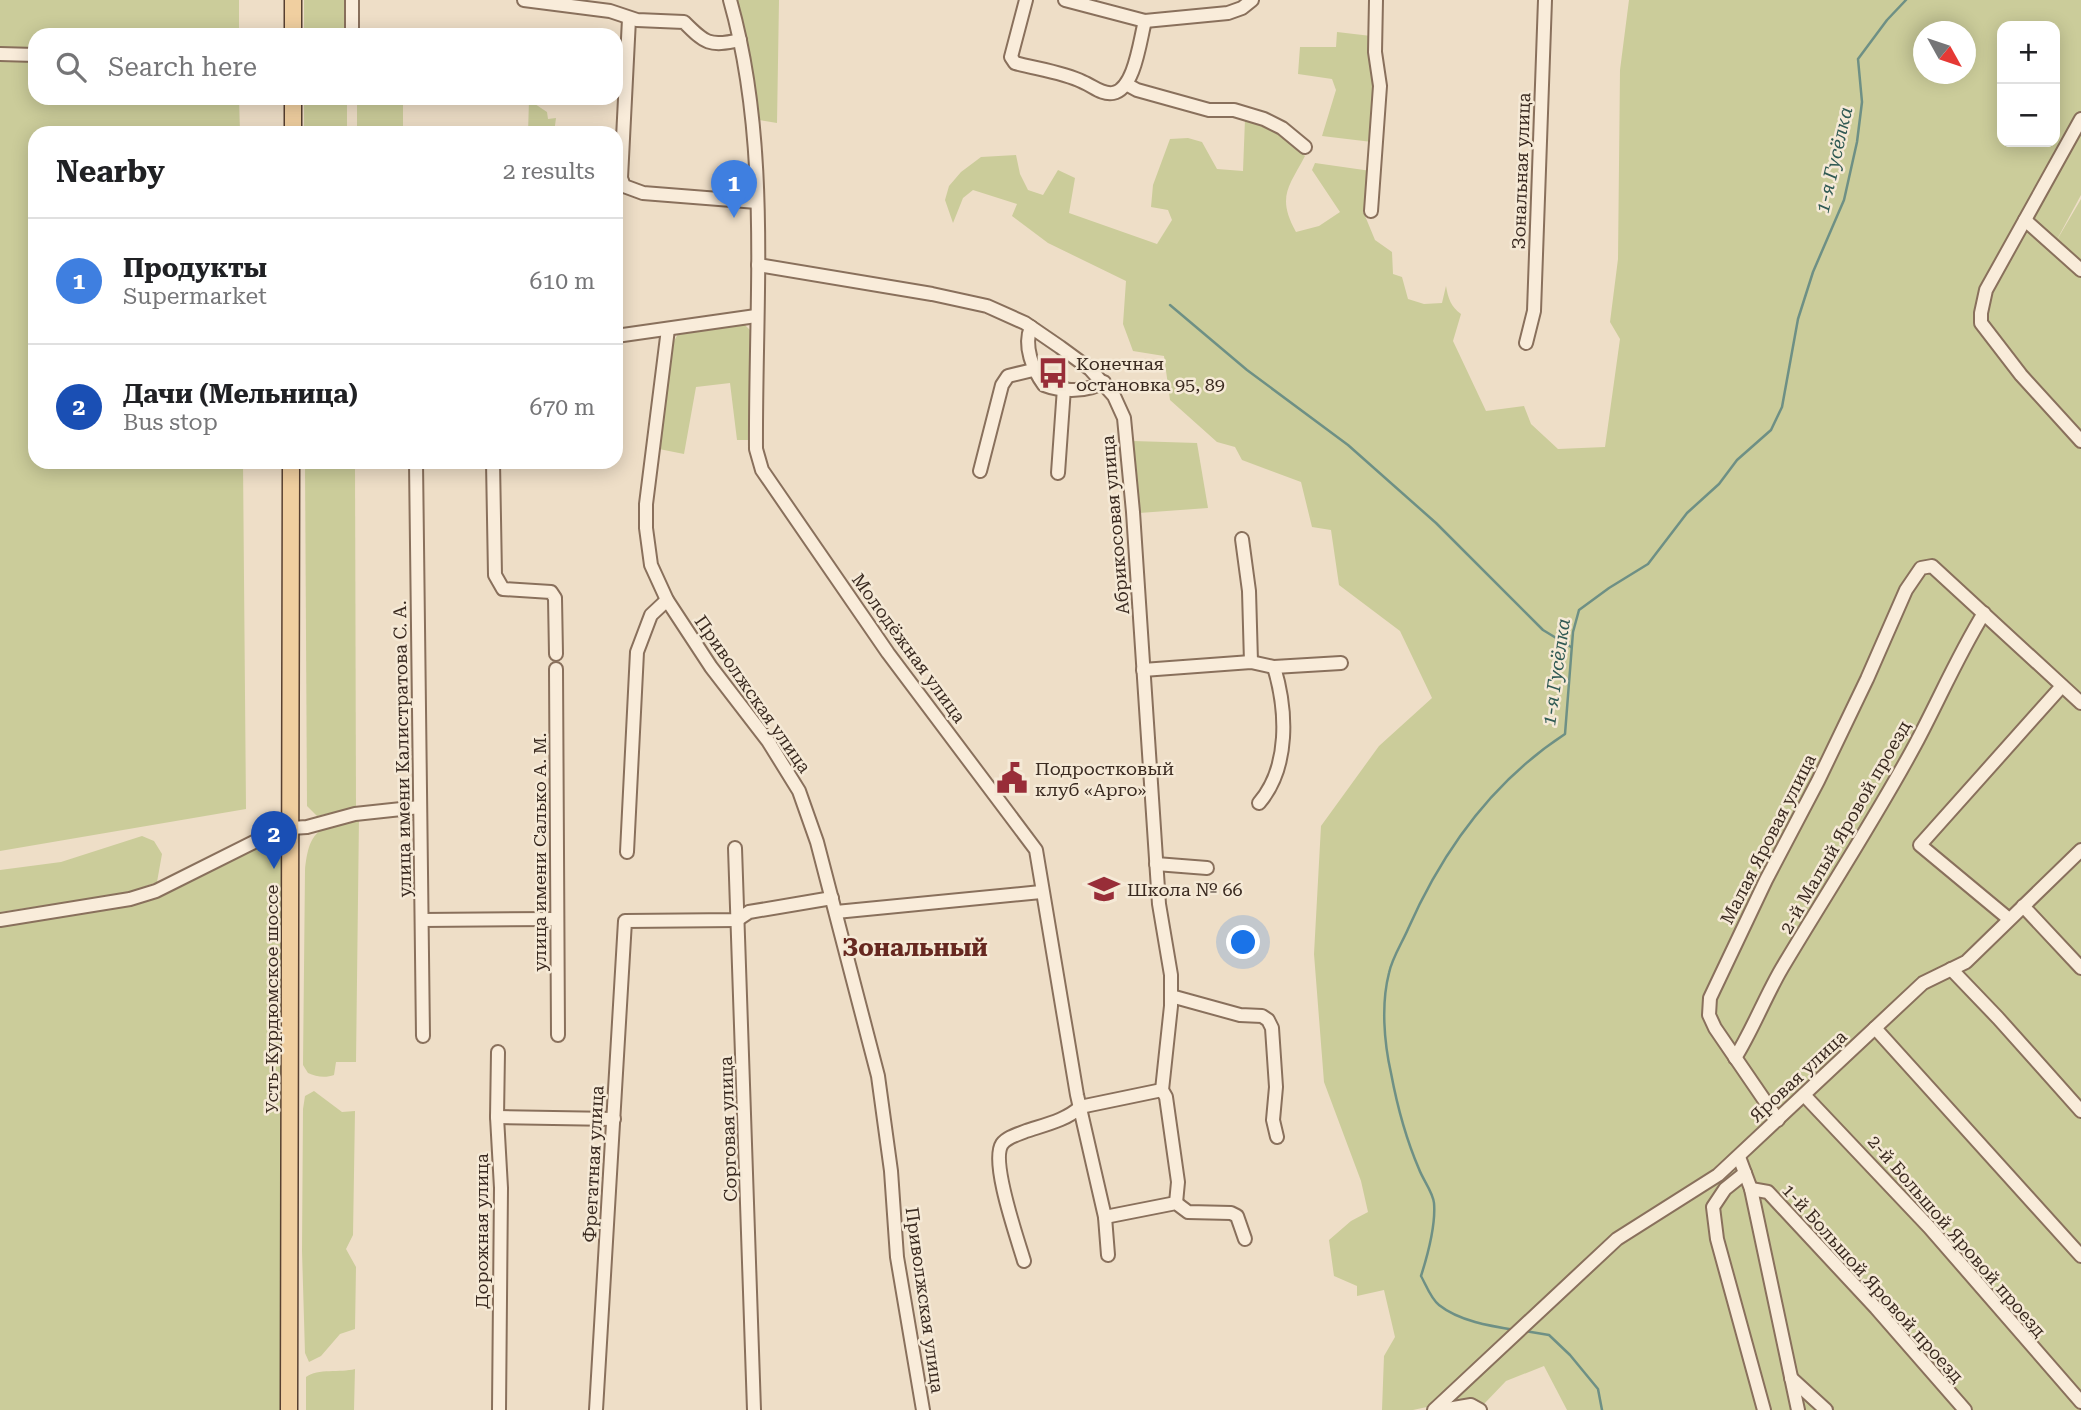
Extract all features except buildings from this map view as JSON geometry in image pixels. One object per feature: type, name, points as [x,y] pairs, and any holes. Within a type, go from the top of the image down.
[{"type":"main road","points":[[293,0],[293,28]]},
{"type":"main road","points":[[293,105],[293,126]]},
{"type":"main road","name":"Усть-Курдюмское шоссе","points":[[289,1410],[291,469]]},
{"type":"street","points":[[352,0],[352,28]]},
{"type":"street","points":[[524,0],[610,11],[629,19],[684,22],[699,39],[707,43],[740,40]]},
{"type":"street","name":"Молодёжная улица","points":[[730,0],[740,40],[751,120],[757,202],[756,449],[762,470],[888,653],[1030,840],[1039,864],[1041,892],[1080,1107],[1105,1217],[1108,1255]]},
{"type":"street","points":[[1026,0],[1011,57],[1015,63],[1082,81],[1100,92],[1113,93],[1126,84],[1131,76],[1145,21]]},
{"type":"street","points":[[1065,0],[1145,21],[1228,13],[1242,8],[1252,0]]},
{"type":"street","points":[[1371,211],[1380,86],[1375,52],[1376,0]]},
{"type":"street","name":"Зональная улица","points":[[1526,343],[1534,311],[1545,0]]},
{"type":"street","points":[[623,138],[629,19]]},
{"type":"street","points":[[0,54],[28,55]]},
{"type":"street","points":[[1126,84],[1137,90],[1209,110],[1234,110],[1264,119],[1282,128],[1305,148]]},
{"type":"street","points":[[2081,119],[1986,290],[1981,313],[1981,323],[2021,375],[2081,441]]},
{"type":"street","points":[[623,183],[643,193],[757,202]]},
{"type":"street","points":[[2025,220],[2081,270]]},
{"type":"street","name":"Абрикосовая улица","points":[[758,265],[954,299],[1004,313],[1060,347],[1104,382],[1124,418],[1133,512],[1159,904],[1171,975],[1162,1090],[1166,1097],[1178,1182],[1176,1203]]},
{"type":"street","points":[[623,335],[756,316]]},
{"type":"street","points":[[1031,327],[1027,336],[1033,370],[1044,385],[1093,388],[1104,382]]},
{"type":"street","name":"Приволжская улица","points":[[668,329],[646,504],[651,565],[667,600],[711,667],[768,741],[799,791],[817,842],[878,1076],[891,1171],[897,1257],[923,1410]]},
{"type":"street","points":[[980,471],[1002,385],[1008,376],[1033,370]]},
{"type":"street","points":[[1058,473],[1064,388]]},
{"type":"street","name":"улица имени Калистратова С. А.","points":[[416,469],[422,1036]]},
{"type":"street","points":[[493,469],[495,575],[503,589],[551,592],[555,598],[556,654]]},
{"type":"street","points":[[1242,539],[1249,591],[1251,662]]},
{"type":"street","name":"Малая Яровая улица","points":[[1778,1120],[1714,1028],[1709,1015],[1710,998],[1766,880],[1833,750],[1906,590],[1922,568],[1932,566],[1984,613]]},
{"type":"street","points":[[627,852],[637,652],[651,615],[667,600]]},
{"type":"street","points":[[1984,613],[2081,703]]},
{"type":"street","name":"2-й Малый Яровой проезд","points":[[1735,1058],[1780,972],[1871,823],[1916,743],[1960,651],[1984,613]]},
{"type":"street","points":[[1143,670],[1251,662],[1273,667],[1341,663]]},
{"type":"street","points":[[1259,803],[1272,787],[1277,772],[1284,722],[1273,667]]},
{"type":"street","name":"улица имени Салько А. М.","points":[[556,669],[558,1035]]},
{"type":"street","points":[[2009,919],[1920,845],[2063,686]]},
{"type":"street","points":[[0,920],[130,899],[156,891],[274,832],[307,827],[355,814],[420,807]]},
{"type":"street","name":"Сорговая улица","points":[[735,848],[754,1410]]},
{"type":"street","name":"Яровая улица","points":[[1434,1410],[1616,1239],[1718,1175],[1923,983],[1966,961],[2081,850]]},
{"type":"street","points":[[1156,864],[1207,868]]},
{"type":"street","points":[[836,912],[1041,892]]},
{"type":"street","points":[[737,920],[749,912],[832,898]]},
{"type":"street","points":[[2023,906],[2081,968]]},
{"type":"street","points":[[422,920],[556,919]]},
{"type":"street","name":"Фрегатная улица","points":[[596,1410],[625,921],[737,920]]},
{"type":"street","points":[[1951,969],[2081,1111]]},
{"type":"street","points":[[1171,996],[1240,1015],[1262,1016],[1268,1020],[1272,1028],[1276,1087],[1273,1120],[1277,1137]]},
{"type":"street","points":[[1875,1028],[2081,1256]]},
{"type":"street","name":"Дорожная улица","points":[[498,1052],[501,1188],[499,1410]]},
{"type":"street","points":[[1024,1261],[1004,1197],[999,1152],[1003,1142],[1073,1114],[1080,1107],[1162,1090]]},
{"type":"street","name":"2-й Большой Яровой проезд","points":[[1804,1095],[1929,1227],[2081,1402]]},
{"type":"street","points":[[498,1117],[614,1119]]},
{"type":"street","points":[[1739,1157],[1751,1189],[1798,1410]]},
{"type":"street","points":[[1745,1173],[1725,1189],[1713,1207],[1717,1239],[1764,1410]]},
{"type":"street","name":"1-й Большой Яровой проезд","points":[[1751,1189],[1768,1192],[1876,1308],[1965,1410]]},
{"type":"street","points":[[1105,1217],[1176,1203],[1188,1212],[1231,1213],[1237,1216],[1245,1239]]},
{"type":"street","points":[[1791,1378],[1826,1410]]},
{"type":"street","points":[[1442,1410],[1471,1405],[1480,1410]]},
{"type":"green space","points":[[0,0],[239,0],[239,28],[28,28],[28,105],[239,105],[240,126],[28,126],[28,469],[243,469],[246,809],[0,851]]},
{"type":"green space","points":[[304,0],[347,0],[347,28],[304,28]]},
{"type":"green space","points":[[737,0],[779,0],[777,123],[759,120],[744,25]]},
{"type":"green space","points":[[1629,0],[2081,0],[2081,195],[2054,245],[2081,199],[2081,1410],[1567,1410],[1544,1366],[1506,1381],[1483,1405],[1468,1398],[1413,1410],[1382,1410],[1384,1356],[1395,1337],[1384,1290],[1357,1296],[1357,1286],[1334,1276],[1329,1240],[1351,1221],[1368,1212],[1361,1181],[1324,1082],[1314,954],[1321,826],[1379,746],[1432,698],[1400,631],[1339,585],[1331,530],[1312,527],[1301,482],[1242,460],[1235,447],[1217,442],[1170,400],[1164,356],[1133,351],[1123,324],[1126,281],[1048,243],[1012,216],[1017,204],[973,190],[963,198],[953,223],[945,200],[949,186],[961,172],[981,157],[1016,155],[1020,174],[1028,190],[1043,195],[1058,170],[1075,178],[1069,213],[1157,244],[1172,220],[1168,210],[1151,207],[1153,185],[1170,139],[1188,138],[1202,142],[1217,169],[1243,171],[1245,119],[1264,124],[1285,137],[1305,156],[1290,185],[1286,201],[1296,232],[1319,226],[1340,212],[1312,170],[1315,163],[1371,171],[1363,211],[1375,240],[1392,252],[1393,274],[1402,277],[1408,299],[1424,304],[1442,303],[1446,286],[1450,302],[1461,314],[1453,341],[1486,411],[1524,406],[1531,424],[1558,449],[1605,447],[1620,339],[1610,322],[1618,259],[1620,70]]},
{"type":"green space","points":[[1337,32],[1371,36],[1376,86],[1372,142],[1322,136],[1336,90],[1332,79],[1298,74],[1300,47],[1336,47]]},
{"type":"green space","points":[[304,105],[347,105],[347,126],[304,126]]},
{"type":"green space","points":[[357,105],[403,105],[403,126],[357,126]]},
{"type":"green space","points":[[529,105],[536,105],[547,112],[548,119],[556,118],[555,126],[528,126]]},
{"type":"green space","points":[[744,324],[751,331],[750,440],[737,440],[730,383],[696,387],[684,454],[659,449],[674,341],[678,334],[686,329]]},
{"type":"green space","points":[[1133,441],[1197,443],[1208,508],[1139,513]]},
{"type":"green space","points":[[305,469],[355,469],[356,807],[317,816],[307,806]]},
{"type":"green space","points":[[359,817],[356,1062],[336,1062],[334,1075],[318,1076],[308,1073],[303,1065],[307,857],[319,832],[326,827]]},
{"type":"green space","points":[[142,836],[154,841],[162,854],[157,882],[127,893],[0,912],[0,870],[61,862]]},
{"type":"green space","points":[[260,845],[275,847],[281,858],[281,1410],[0,1410],[0,925],[130,904]]},
{"type":"green space","points":[[314,1091],[342,1112],[355,1111],[353,1235],[346,1249],[356,1267],[355,1329],[340,1334],[321,1356],[309,1362],[305,1353],[302,1251],[303,1109],[305,1096]]},
{"type":"green space","points":[[355,1369],[354,1410],[306,1410],[306,1377],[317,1373]]},
{"type":"waterway","name":"1-я Гусёлка","points":[[1515,1330],[1475,1322],[1447,1311],[1434,1299],[1421,1276],[1433,1230],[1434,1203],[1406,1134],[1389,1061],[1384,1010],[1390,967],[1437,873],[1472,820],[1515,773],[1565,734],[1573,632],[1579,610],[1648,564],[1687,513],[1719,484],[1737,460],[1771,430],[1782,407],[1798,319],[1813,272],[1844,200],[1857,142],[1862,102],[1858,59],[1887,20],[1906,0]]},
{"type":"waterway","points":[[1170,305],[1247,370],[1348,445],[1436,523],[1543,630],[1571,647]]},
{"type":"waterway","name":"1-я Гусёлка","points":[[1525,1331],[1549,1335],[1570,1355],[1598,1389],[1602,1410]]},
{"type":"place","name":"Продукты","points":[[734,218]]},
{"type":"place","name":"Конечная остановка 95, 89","points":[[1053,373]]},
{"type":"place","name":"Подростковый клуб «Арго»","points":[[1012,778]]},
{"type":"place","name":"Дачи (Мельница)","points":[[274,869]]},
{"type":"place","name":"Школа № 66","points":[[1104,889]]},
{"type":"district","name":"Зональный","points":[[915,948]]}]
